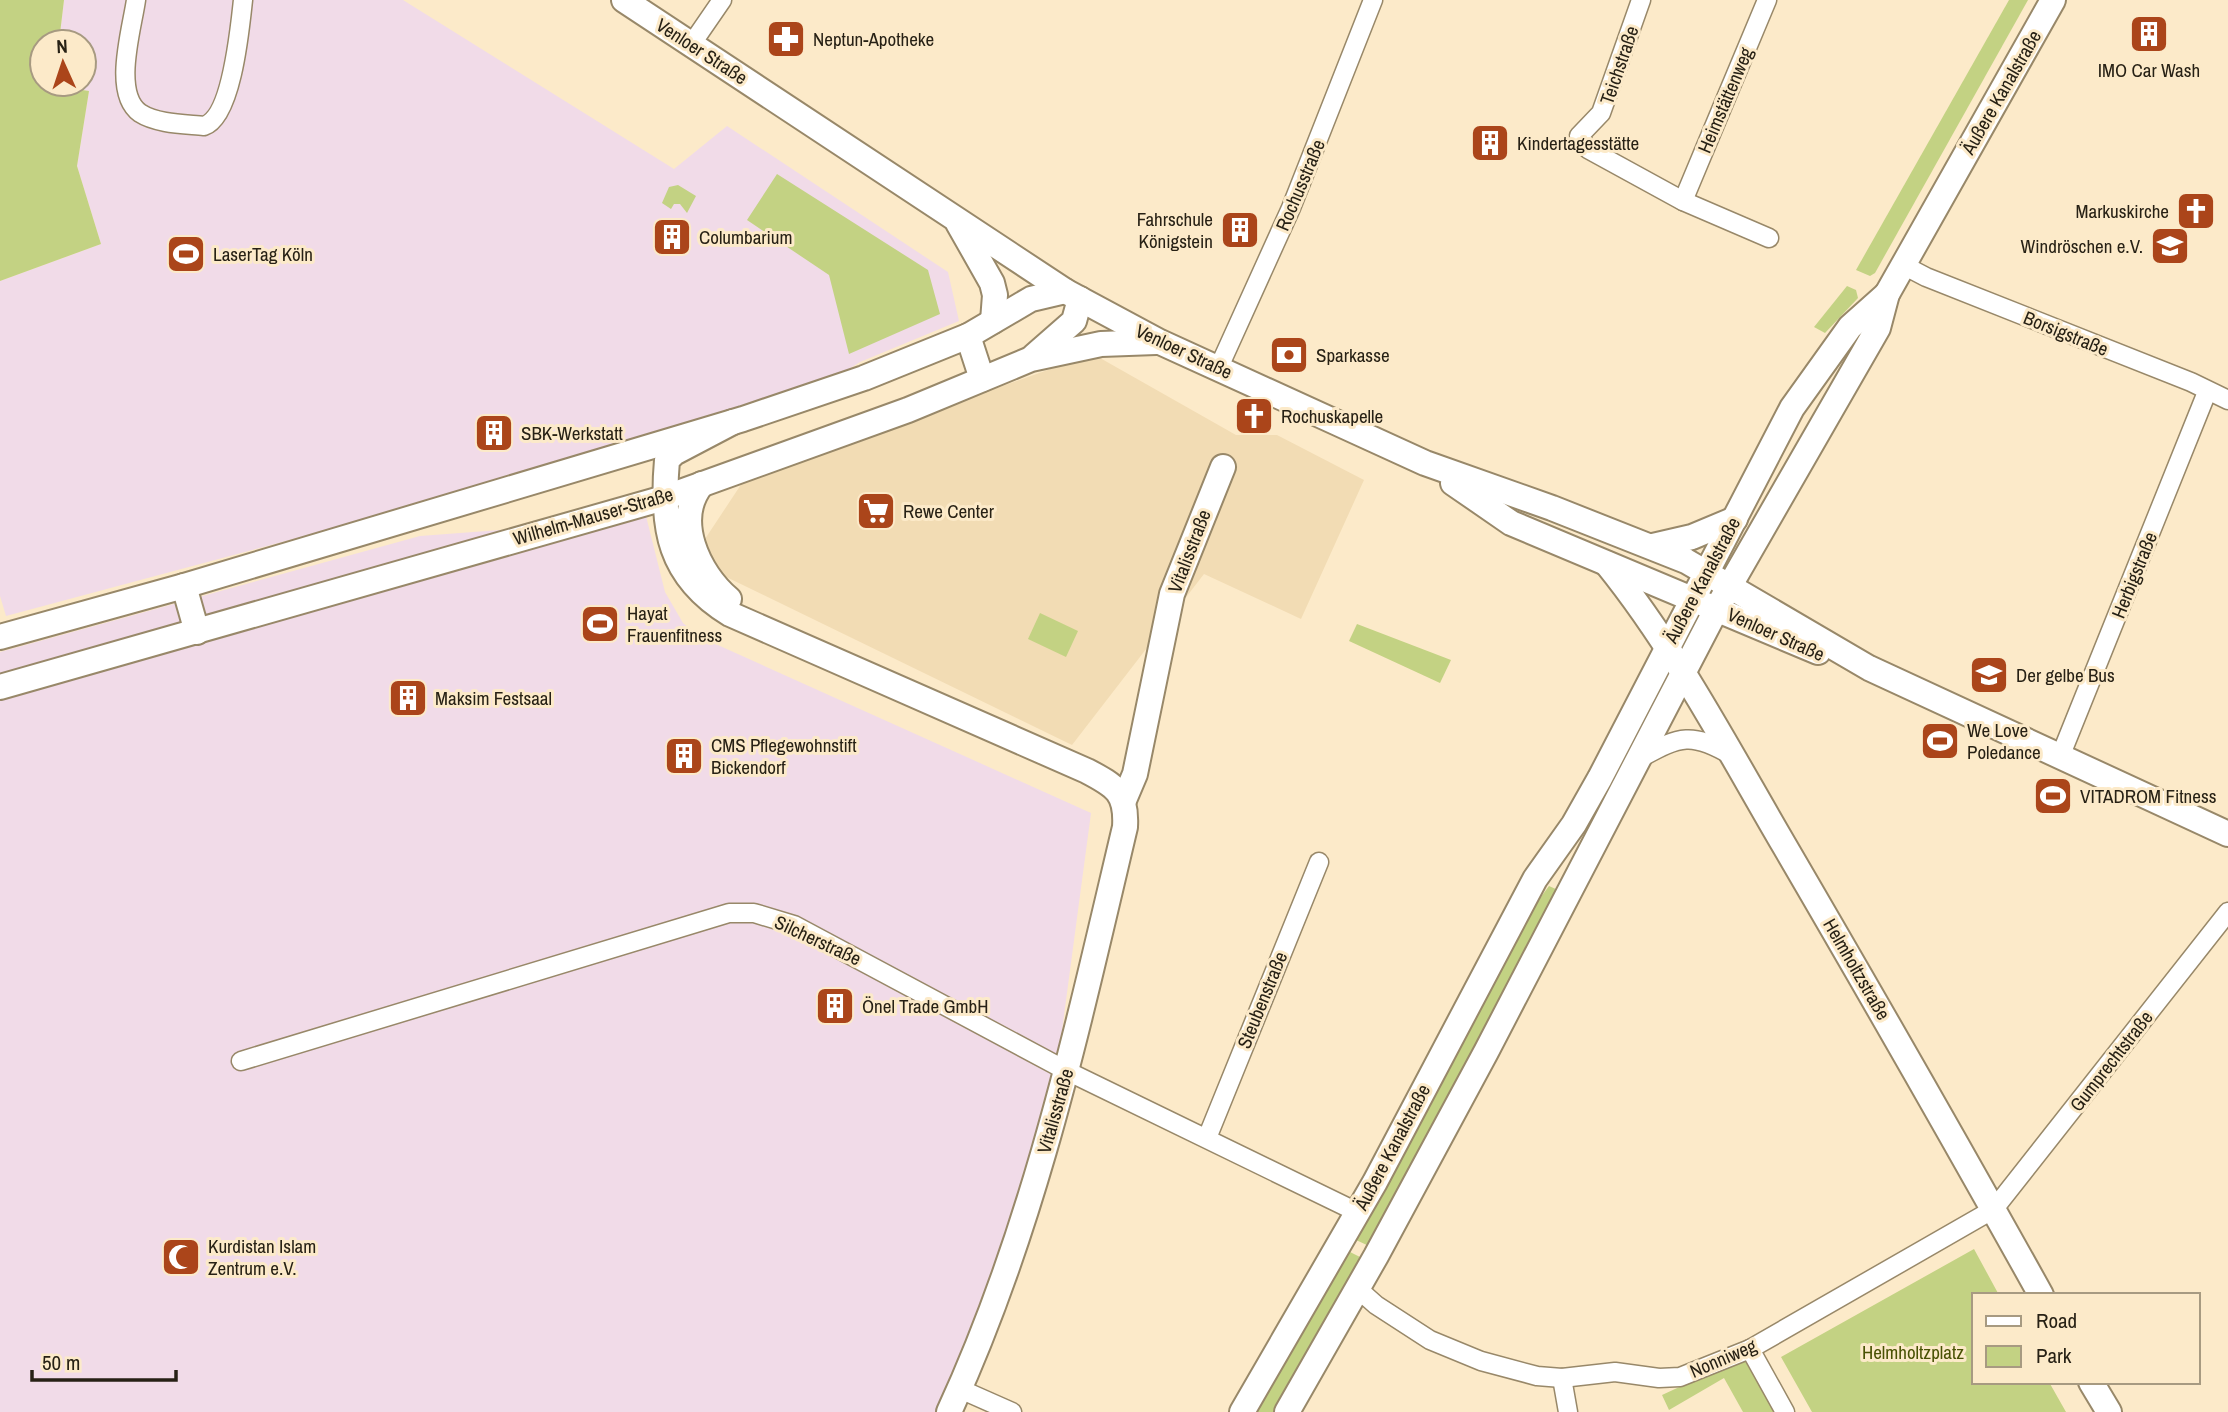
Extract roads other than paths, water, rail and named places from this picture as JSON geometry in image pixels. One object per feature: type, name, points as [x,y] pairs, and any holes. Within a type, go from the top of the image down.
[{"type":"main road","name":"Venloer Straße","points":[[624,0],[1073,295],[1160,342],[1425,463],[1653,546],[1707,572],[1869,668],[2228,834]]},
{"type":"main road","name":"Äußere Kanalstraße","points":[[1287,1412],[1358,1289],[1642,757],[1717,608],[1878,328],[1887,293],[2053,0]]},
{"type":"main road","name":"Venloer Straße","points":[[956,219],[992,284],[995,295],[993,321]]},
{"type":"main road","name":"Äußere Kanalstraße","points":[[1242,1412],[1357,1212],[1535,879],[1574,824],[1792,408],[1850,327],[1887,293]]},
{"type":"main road","points":[[0,637],[184,586],[733,422],[864,379],[968,336],[1031,299],[1073,295]]},
{"type":"main road","name":"Wilhelm-Mauser-Straße","points":[[1031,359],[1074,321],[1073,295]]},
{"type":"main road","points":[[968,336],[982,379]]},
{"type":"main road","name":"Wilhelm-Mauser-Straße","points":[[0,687],[505,541],[664,498],[908,410],[1031,359],[1110,342],[1160,342]]},
{"type":"main road","points":[[1792,408],[1810,406],[1819,431]]},
{"type":"main road","points":[[733,422],[674,453],[667,460],[664,498],[668,528],[687,579],[713,604],[1087,771],[1115,788],[1124,800]]},
{"type":"main road","name":"Venloer Straße","points":[[1425,463],[1511,523],[1833,659],[1869,668]]},
{"type":"main road","name":"Vitalisstraße","points":[[949,1412],[1020,1235],[1067,1071],[1125,827],[1124,800],[1135,774],[1172,594],[1223,467]]},
{"type":"main road","points":[[702,484],[691,497],[688,508],[701,566],[714,586],[765,629]]},
{"type":"main road","points":[[1653,546],[1692,537],[1735,519]]},
{"type":"main road","name":"Helmholtzstraße","points":[[1607,564],[1642,607],[1731,755],[2040,1293]]},
{"type":"main road","points":[[184,586],[197,632]]},
{"type":"main road","points":[[1698,648],[1704,678],[1728,733],[1731,755]]},
{"type":"main road","points":[[1535,879],[1557,880],[1564,885],[1567,896]]},
{"type":"main road","points":[[2092,1384],[2109,1412]]},
{"type":"street","points":[[136,0],[124,85],[131,103],[140,113],[151,118],[204,126],[217,117],[223,100],[234,61],[243,0]]},
{"type":"street","points":[[691,45],[722,0]]},
{"type":"street","name":"Rochusstraße","points":[[1219,367],[1291,208],[1373,0]]},
{"type":"street","name":"Teichstraße","points":[[1641,0],[1601,113],[1579,136],[1588,149],[1683,201]]},
{"type":"street","name":"Heimstättenweg","points":[[1683,201],[1767,0]]},
{"type":"street","points":[[1683,201],[1769,238]]},
{"type":"street","name":"Borsigstraße","points":[[1903,265],[1926,277],[2191,382],[2228,400]]},
{"type":"street","name":"Herbigstraße","points":[[2060,757],[2207,392]]},
{"type":"street","points":[[1642,757],[1674,739],[1693,738],[1710,743],[1731,755]]},
{"type":"street","name":"Steubenstraße","points":[[1207,1138],[1319,862]]},
{"type":"street","name":"Gumprechtstraße","points":[[1994,1209],[2228,912]]},
{"type":"street","name":"Silcherstraße","points":[[241,1061],[729,913],[754,913],[794,925],[1067,1071],[1357,1212]]},
{"type":"street","name":"Nonniweg","points":[[1358,1289],[1376,1305],[1430,1340],[1481,1361],[1536,1376],[1562,1378],[1615,1372],[1659,1378],[1680,1377],[1750,1349],[1994,1209]]},
{"type":"street","points":[[1750,1349],[1785,1412]]},
{"type":"street","points":[[1562,1378],[1568,1412]]},
{"type":"street","points":[[960,1389],[1012,1412]]},
{"type":"place","name":"IMO Car Wash","points":[[2149,34]]},
{"type":"place","name":"Neptun-Apotheke","points":[[786,39]]},
{"type":"place","name":"Kindertagesstätte","points":[[1490,143]]},
{"type":"place","name":"Markuskirche","points":[[2196,211]]},
{"type":"place","name":"Fahrschule Königstein","points":[[1240,230]]},
{"type":"place","name":"Columbarium","points":[[672,237]]},
{"type":"place","name":"Windröschen e.V.","points":[[2170,246]]},
{"type":"place","name":"LaserTag Köln","points":[[186,254]]},
{"type":"place","name":"Sparkasse","points":[[1289,355]]},
{"type":"place","name":"Rochuskapelle","points":[[1254,416]]},
{"type":"place","name":"SBK-Werkstatt","points":[[494,433]]},
{"type":"place","name":"Rewe Center","points":[[876,511]]},
{"type":"place","name":"Hayat Frauenfitness","points":[[600,624]]},
{"type":"place","name":"Der gelbe Bus","points":[[1989,675]]},
{"type":"place","name":"Maksim Festsaal","points":[[408,698]]},
{"type":"place","name":"We Love Poledance","points":[[1940,741]]},
{"type":"place","name":"CMS Pflegewohnstift Bickendorf","points":[[684,756]]},
{"type":"place","name":"VITADROM Fitness","points":[[2053,796]]},
{"type":"place","name":"Önel Trade GmbH","points":[[835,1006]]},
{"type":"place","name":"Kurdistan Islam Zentrum e.V.","points":[[181,1257]]},
{"type":"park label","name":"Helmholtzplatz","points":[[1913,1352]]}]
